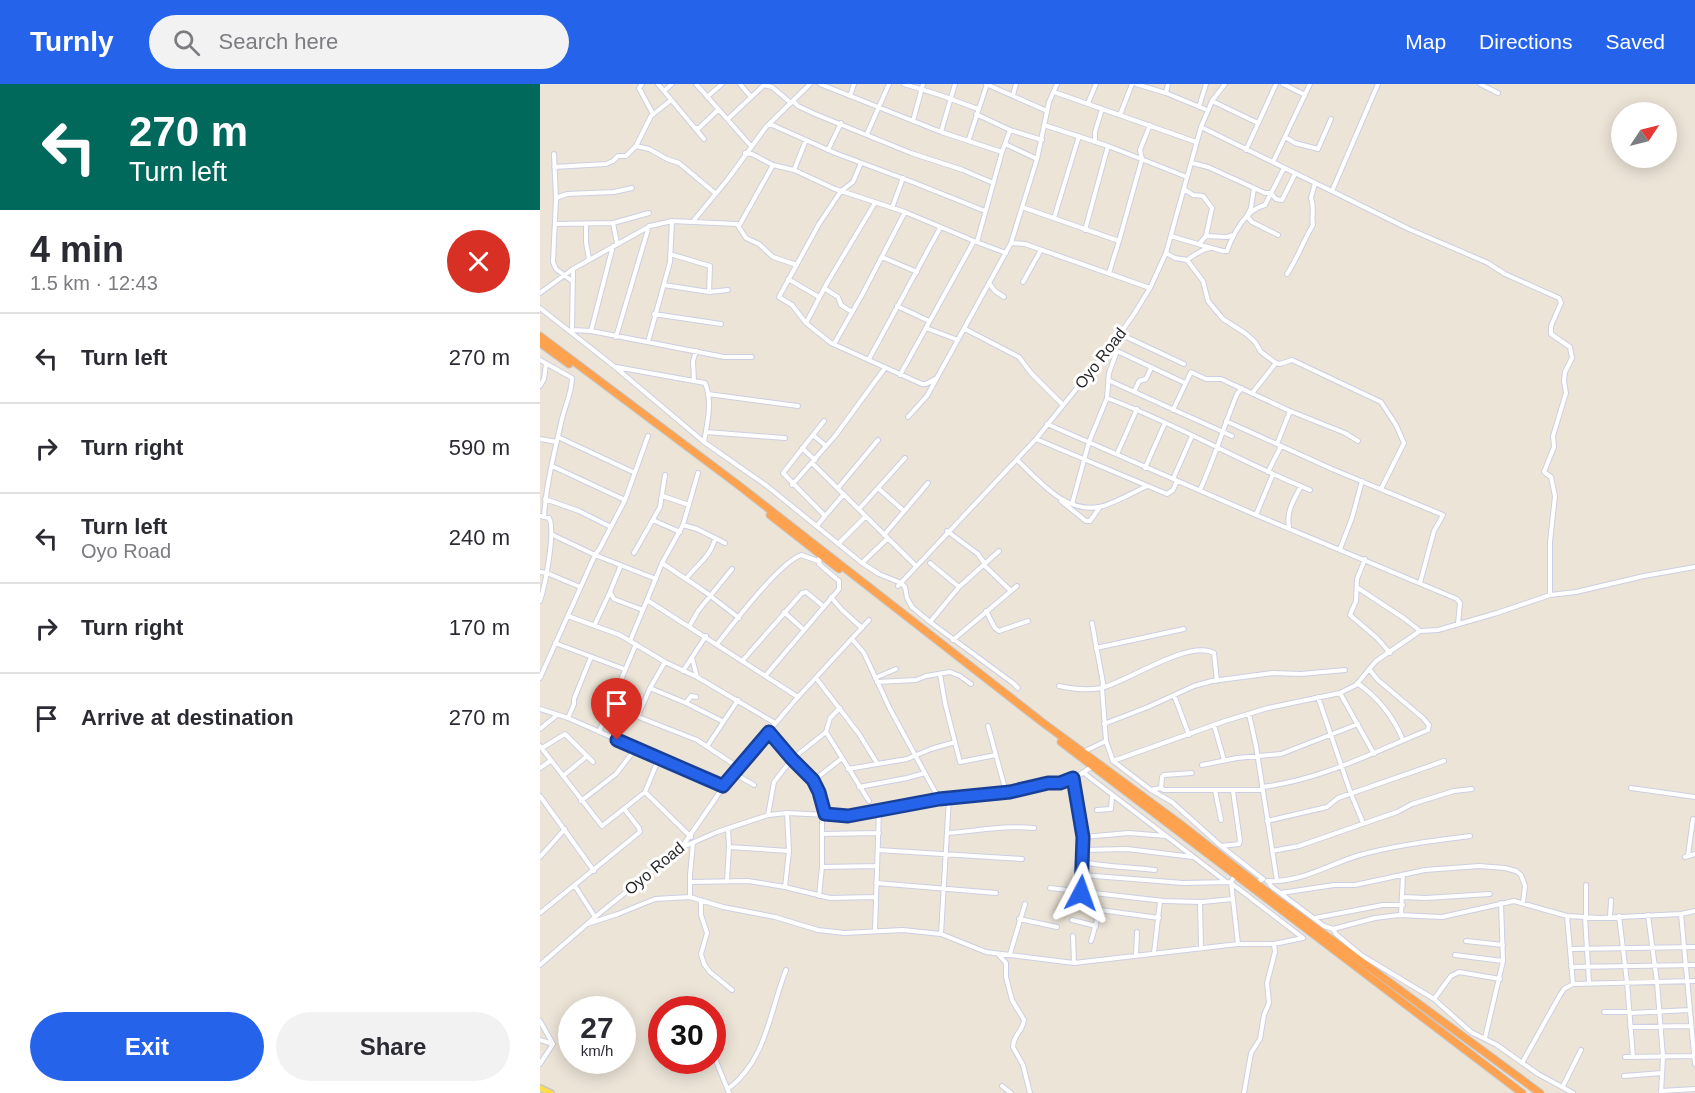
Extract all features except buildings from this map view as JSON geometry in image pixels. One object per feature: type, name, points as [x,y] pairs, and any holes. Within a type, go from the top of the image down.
[{"type":"highway","points":[[540,336],[737,484],[1093,766],[1522,1093]]},
{"type":"highway","points":[[540,343],[819,558],[1041,723],[1262,881],[1540,1093]]},
{"type":"main road","points":[[540,1088],[551,1093]]},
{"type":"street","points":[[642,84],[639,88],[653,114]]},
{"type":"street","points":[[658,84],[704,139]]},
{"type":"street","points":[[664,91],[672,84]]},
{"type":"street","points":[[696,84],[751,146]]},
{"type":"street","points":[[708,96],[720,84]]},
{"type":"street","points":[[740,84],[751,97]]},
{"type":"street","points":[[693,220],[728,179],[751,146],[810,84]]},
{"type":"street","points":[[820,84],[913,122],[1002,152]]},
{"type":"street","points":[[850,96],[854,84]]},
{"type":"street","points":[[867,134],[889,84]]},
{"type":"street","points":[[904,84],[978,109]]},
{"type":"street","points":[[913,122],[923,84]]},
{"type":"street","points":[[941,132],[955,84]]},
{"type":"street","points":[[969,140],[986,84],[1047,111]]},
{"type":"street","points":[[1013,95],[1016,84]]},
{"type":"street","points":[[908,417],[927,396],[1011,243],[1037,159],[1047,111],[1056,84]]},
{"type":"street","points":[[1088,103],[1096,84]]},
{"type":"street","points":[[1120,115],[1134,84],[1166,93],[1207,110]]},
{"type":"street","points":[[1166,93],[1168,84]]},
{"type":"street","points":[[1199,107],[1206,84]]},
{"type":"street","name":"Oyo Road","points":[[899,585],[947,531],[1036,439],[1114,342],[1150,288],[1166,253],[1207,110],[1225,84]]},
{"type":"street","points":[[1246,150],[1276,84]]},
{"type":"street","points":[[1283,84],[1305,94]]},
{"type":"street","points":[[1273,163],[1310,84]]},
{"type":"street","points":[[1332,191],[1378,84]]},
{"type":"street","points":[[1480,84],[1498,93]]},
{"type":"street","points":[[728,119],[763,85],[772,87],[798,106],[911,153],[963,170],[993,183]]},
{"type":"street","points":[[1053,92],[1196,142]]},
{"type":"street","points":[[554,167],[606,164],[618,156],[626,156],[636,146],[653,114],[671,100]]},
{"type":"street","points":[[1212,101],[1258,123]]},
{"type":"street","points":[[1095,142],[1095,132],[1102,109]]},
{"type":"street","points":[[695,128],[699,128],[718,110]]},
{"type":"street","points":[[976,114],[1010,130],[1042,140]]},
{"type":"street","points":[[1285,137],[1295,143],[1318,149],[1331,119]]},
{"type":"street","points":[[828,150],[841,123]]},
{"type":"street","points":[[770,124],[828,150],[985,212]]},
{"type":"street","points":[[1044,125],[1108,146],[1187,177]]},
{"type":"street","points":[[1109,273],[1142,159],[1140,150],[1150,125]]},
{"type":"street","points":[[1201,127],[1418,233],[1488,263],[1505,274],[1559,298],[1561,303],[1551,326],[1551,334],[1570,347],[1572,358],[1565,372],[1566,393],[1553,436],[1554,447],[1544,472],[1551,477],[1555,496],[1550,542],[1550,595]]},
{"type":"street","points":[[900,375],[975,241],[1010,130]]},
{"type":"street","points":[[1054,218],[1079,136]]},
{"type":"street","points":[[794,170],[806,140]]},
{"type":"street","points":[[1005,144],[1037,159]]},
{"type":"street","points":[[636,146],[649,149],[680,163],[715,193]]},
{"type":"street","points":[[1085,230],[1108,146]]},
{"type":"street","points":[[745,153],[752,154],[773,165],[794,170],[841,191],[905,212],[1006,253]]},
{"type":"street","points":[[554,154],[556,199],[553,262],[556,269],[573,281]]},
{"type":"street","points":[[861,163],[853,182],[841,191],[819,224],[779,297],[792,305],[806,323],[834,344],[922,384],[937,378]]},
{"type":"street","points":[[1191,163],[1208,167],[1254,188],[1271,193],[1276,199],[1282,200],[1295,174]]},
{"type":"street","points":[[739,226],[773,165]]},
{"type":"street","points":[[1247,216],[1257,206],[1265,205],[1284,168]]},
{"type":"street","points":[[892,208],[903,178]]},
{"type":"street","points":[[1287,274],[1299,257],[1304,241],[1313,225],[1314,204],[1311,198],[1315,183]]},
{"type":"street","points":[[1171,236],[1222,252],[1227,251],[1251,208],[1254,188]]},
{"type":"street","points":[[556,199],[567,194],[632,189]]},
{"type":"street","points":[[1184,189],[1203,196],[1212,208],[1206,236],[1199,244]]},
{"type":"street","points":[[806,323],[824,288],[875,203]]},
{"type":"street","points":[[1022,207],[1119,241]]},
{"type":"street","points":[[834,344],[905,212]]},
{"type":"street","points":[[555,224],[613,223],[649,213]]},
{"type":"street","points":[[1247,216],[1252,222],[1278,235]]},
{"type":"street","points":[[540,293],[563,275],[615,244],[650,226],[672,221],[693,220],[734,224],[739,226],[746,238],[759,244],[773,256],[797,265]]},
{"type":"street","points":[[648,342],[664,285],[670,254],[672,221]]},
{"type":"street","points":[[591,330],[615,244],[613,223]]},
{"type":"street","points":[[586,224],[589,259]]},
{"type":"street","points":[[616,337],[650,226]]},
{"type":"street","points":[[869,359],[940,228]]},
{"type":"street","points":[[1206,236],[1235,235]]},
{"type":"street","points":[[1011,243],[1025,244],[1150,288]]},
{"type":"street","points":[[1166,253],[1174,258],[1187,260],[1211,248]]},
{"type":"street","points":[[1023,282],[1041,250]]},
{"type":"street","points":[[670,254],[710,266],[709,292]]},
{"type":"street","points":[[882,257],[917,272]]},
{"type":"street","points":[[1187,260],[1203,281],[1208,302],[1222,319],[1255,342],[1261,352],[1276,363],[1292,360],[1384,405],[1404,443],[1381,489]]},
{"type":"street","points":[[572,331],[573,269]]},
{"type":"street","points":[[788,279],[819,297]]},
{"type":"street","points":[[989,283],[995,291],[1005,297]]},
{"type":"street","points":[[664,285],[709,292],[728,290]]},
{"type":"street","points":[[824,288],[838,297],[841,305],[852,312]]},
{"type":"street","points":[[897,306],[930,321]]},
{"type":"street","points":[[540,308],[572,331],[704,442],[758,480],[862,563],[905,587],[912,607],[1018,688]]},
{"type":"street","points":[[654,314],[721,324]]},
{"type":"street","points":[[926,328],[958,340]]},
{"type":"street","points":[[965,329],[1019,357],[1031,373],[1063,405]]},
{"type":"street","points":[[572,331],[591,330],[616,337],[724,357],[752,357]]},
{"type":"street","points":[[1120,334],[1184,364]]},
{"type":"street","points":[[1072,504],[1089,442],[1107,398],[1109,373],[1117,351],[1114,342]]},
{"type":"street","points":[[694,381],[693,361],[696,351]]},
{"type":"street","points":[[1117,351],[1185,383]]},
{"type":"street","points":[[540,360],[572,378],[542,516],[551,521],[551,534],[545,587],[540,601]]},
{"type":"street","points":[[1253,393],[1276,363]]},
{"type":"street","points":[[540,386],[546,364]]},
{"type":"street","points":[[615,367],[705,383],[708,394],[704,442]]},
{"type":"street","points":[[792,485],[827,446],[885,368]]},
{"type":"street","points":[[1134,392],[1139,381],[1146,379],[1151,368]]},
{"type":"street","points":[[1173,410],[1191,372],[1206,379],[1221,379],[1290,411],[1346,433],[1358,441]]},
{"type":"street","points":[[1108,380],[1232,436]]},
{"type":"street","points":[[1200,490],[1215,456],[1226,421],[1242,388]]},
{"type":"street","points":[[708,394],[798,406]]},
{"type":"street","points":[[1107,398],[1137,409],[1310,490]]},
{"type":"street","points":[[1117,454],[1137,409]]},
{"type":"street","points":[[1256,515],[1290,411]]},
{"type":"street","points":[[824,421],[783,473],[792,485],[825,516]]},
{"type":"street","points":[[1226,421],[1443,515],[1434,531],[1420,583]]},
{"type":"street","points":[[1145,468],[1165,423]]},
{"type":"street","points":[[1047,424],[1145,468],[1457,599],[1460,603],[1458,624]]},
{"type":"street","points":[[706,432],[785,438]]},
{"type":"street","points":[[813,435],[827,446]]},
{"type":"street","points":[[540,677],[595,555],[625,500],[648,436]]},
{"type":"street","points":[[1036,439],[1167,494],[1173,490],[1192,436]]},
{"type":"street","points":[[540,439],[557,439],[635,473]]},
{"type":"street","points":[[837,488],[878,440]]},
{"type":"street","points":[[802,448],[837,488],[916,566]]},
{"type":"street","points":[[1215,456],[1225,451]]},
{"type":"street","points":[[859,509],[905,458]]},
{"type":"street","points":[[1017,460],[1061,501],[1086,520],[1090,521],[1101,507]]},
{"type":"street","points":[[552,466],[625,500]]},
{"type":"street","points":[[630,641],[663,563],[683,525],[698,473]]},
{"type":"street","points":[[634,553],[653,520],[663,496],[665,475]]},
{"type":"street","points":[[1340,549],[1352,518],[1362,481]]},
{"type":"street","points":[[862,563],[928,483]]},
{"type":"street","points":[[1061,501],[1086,507],[1101,507],[1148,486]]},
{"type":"street","points":[[1281,525],[1287,518],[1300,486]]},
{"type":"street","points":[[879,489],[904,511]]},
{"type":"street","points":[[817,526],[844,494]]},
{"type":"street","points":[[663,496],[689,505]]},
{"type":"street","points":[[545,499],[579,511],[611,527]]},
{"type":"street","points":[[838,544],[866,516]]},
{"type":"street","points":[[1287,518],[1290,528]]},
{"type":"street","points":[[653,520],[680,532]]},
{"type":"street","points":[[683,525],[697,529],[725,543]]},
{"type":"street","points":[[947,531],[978,554],[985,565],[1011,591]]},
{"type":"street","points":[[551,534],[595,555],[656,579]]},
{"type":"street","points":[[686,579],[705,558],[714,545],[715,538]]},
{"type":"street","points":[[930,622],[959,587],[999,551]]},
{"type":"street","points":[[717,644],[779,571],[792,559],[801,555],[819,558],[839,581],[839,589],[766,675]]},
{"type":"street","points":[[1365,560],[1357,579],[1356,601],[1351,616],[1377,638],[1390,654]]},
{"type":"street","points":[[663,563],[739,618]]},
{"type":"street","points":[[930,563],[959,587]]},
{"type":"street","points":[[595,624],[621,565]]},
{"type":"street","points":[[1113,761],[1249,714],[1340,693],[1358,683],[1376,662],[1420,631],[1438,630],[1550,595],[1576,592],[1695,567]]},
{"type":"street","points":[[689,627],[698,611],[732,569]]},
{"type":"street","points":[[540,572],[580,587]]},
{"type":"street","points":[[953,640],[1017,586]]},
{"type":"street","points":[[1357,588],[1420,631]]},
{"type":"street","points":[[610,592],[614,599],[643,610]]},
{"type":"street","points":[[743,660],[803,592],[823,606]]},
{"type":"street","points":[[831,597],[862,628]]},
{"type":"street","points":[[647,600],[798,697]]},
{"type":"street","points":[[986,611],[999,631],[1028,621]]},
{"type":"street","points":[[784,612],[804,630]]},
{"type":"street","points":[[568,616],[595,624],[636,644],[775,723]]},
{"type":"street","name":"Oyo Road","points":[[540,965],[682,847],[733,773],[798,697],[869,620]]},
{"type":"street","points":[[1092,622],[1103,683],[1106,741],[1113,761],[1150,789],[1172,802],[1262,881],[1324,926],[1333,929],[1375,918],[1401,915],[1442,917],[1514,901],[1567,916],[1585,917],[1681,914],[1695,911]]},
{"type":"street","points":[[1096,648],[1184,629]]},
{"type":"street","points":[[683,671],[706,636]]},
{"type":"street","points":[[852,639],[864,653],[939,799]]},
{"type":"street","points":[[555,643],[624,669]]},
{"type":"street","points":[[598,732],[636,644]]},
{"type":"street","points":[[1059,686],[1079,689],[1102,688],[1171,657],[1208,651],[1214,653],[1216,681]]},
{"type":"street","points":[[568,718],[591,657]]},
{"type":"street","points":[[692,658],[697,677]]},
{"type":"street","points":[[638,716],[665,662]]},
{"type":"street","points":[[876,680],[896,669]]},
{"type":"street","points":[[1150,789],[1233,791],[1289,784],[1374,754],[1428,730],[1429,725],[1415,710],[1378,680],[1369,669]]},
{"type":"street","points":[[1104,724],[1194,686],[1216,681],[1273,673],[1301,675],[1345,670]]},
{"type":"street","points":[[876,680],[916,680],[950,672],[971,684]]},
{"type":"street","points":[[940,674],[959,760],[962,763],[996,755]]},
{"type":"street","points":[[816,678],[840,708],[877,763]]},
{"type":"street","points":[[1358,683],[1380,701],[1393,718],[1403,740]]},
{"type":"street","points":[[650,688],[686,703],[722,722]]},
{"type":"street","points":[[1340,693],[1374,754]]},
{"type":"street","points":[[1174,695],[1189,735]]},
{"type":"street","points":[[686,703],[691,696],[696,697]]},
{"type":"street","points":[[1318,697],[1363,823]]},
{"type":"street","points":[[708,745],[738,700]]},
{"type":"street","points":[[608,705],[708,745],[738,767]]},
{"type":"street","points":[[768,815],[774,782],[792,759],[825,732],[830,718],[840,708]]},
{"type":"street","points":[[540,710],[568,718],[723,786]]},
{"type":"street","points":[[1249,714],[1277,881]]},
{"type":"street","points":[[540,729],[557,715]]},
{"type":"street","points":[[1202,765],[1224,760],[1281,754],[1358,724]]},
{"type":"street","points":[[1214,725],[1224,760]]},
{"type":"street","points":[[988,726],[1006,792]]},
{"type":"street","points":[[769,732],[813,780],[819,792],[823,815],[819,896]]},
{"type":"street","points":[[825,732],[869,801]]},
{"type":"street","points":[[593,762],[565,734],[541,747],[602,826],[645,792],[659,758]]},
{"type":"street","points":[[1083,752],[1106,741]]},
{"type":"street","points":[[848,769],[915,756],[931,748],[955,742]]},
{"type":"street","points":[[581,801],[616,774],[636,748]]},
{"type":"street","points":[[563,776],[586,757]]},
{"type":"street","points":[[813,780],[841,759]]},
{"type":"street","points":[[540,768],[550,760]]},
{"type":"street","points":[[1267,820],[1327,807],[1338,798],[1444,761]]},
{"type":"street","points":[[682,847],[768,815],[787,813],[848,816],[939,799],[1006,792],[1048,783],[1060,783],[1084,773],[1093,766]]},
{"type":"street","points":[[1161,788],[1162,777],[1192,772]]},
{"type":"street","points":[[733,773],[754,785]]},
{"type":"street","points":[[859,787],[925,773]]},
{"type":"street","points":[[1084,773],[1225,881]]},
{"type":"street","points":[[1073,778],[1083,837],[1081,893]]},
{"type":"street","points":[[1631,788],[1695,797]]},
{"type":"street","points":[[1272,851],[1299,846],[1397,812],[1412,804],[1454,791],[1472,789]]},
{"type":"street","points":[[1215,790],[1221,819]]},
{"type":"street","points":[[1221,846],[1240,841],[1233,791]]},
{"type":"street","points":[[645,792],[691,837]]},
{"type":"street","points":[[540,796],[542,802],[565,829],[594,871]]},
{"type":"street","points":[[1097,810],[1111,809],[1112,796]]},
{"type":"street","points":[[941,934],[949,798]]},
{"type":"street","points":[[540,913],[640,832],[625,810]]},
{"type":"street","points":[[875,930],[879,810]]},
{"type":"street","points":[[785,887],[789,851],[787,813]]},
{"type":"street","points":[[1693,819],[1687,856],[1695,854]]},
{"type":"street","points":[[948,833],[987,830],[1001,826],[1034,828]]},
{"type":"street","points":[[540,857],[565,829]]},
{"type":"street","points":[[727,880],[728,829]]},
{"type":"street","points":[[822,834],[879,833]]},
{"type":"street","points":[[1083,837],[1129,833],[1168,837]]},
{"type":"street","points":[[1262,881],[1302,877],[1347,859],[1399,846],[1470,836]]},
{"type":"street","points":[[690,897],[693,842]]},
{"type":"street","points":[[729,847],[789,851]]},
{"type":"street","points":[[1083,849],[1127,849],[1193,857]]},
{"type":"street","points":[[878,850],[1022,859]]},
{"type":"street","points":[[1083,862],[1100,866],[1155,870]]},
{"type":"street","points":[[822,867],[877,866]]},
{"type":"street","points":[[1280,893],[1334,885],[1355,885],[1425,870],[1479,866],[1505,868],[1516,872],[1524,881],[1523,903]]},
{"type":"street","points":[[1235,874],[1231,882],[1238,944]]},
{"type":"street","points":[[587,924],[655,899],[690,897],[775,917],[818,930],[844,933],[903,930],[941,934],[986,952],[1074,963],[1238,944],[1274,944],[1303,938],[1231,882],[1183,883],[1082,875]]},
{"type":"street","points":[[1401,915],[1403,875]]},
{"type":"street","points":[[690,882],[727,880],[759,882],[830,898],[875,897]]},
{"type":"street","points":[[876,883],[996,893]]},
{"type":"street","points":[[1586,885],[1585,917],[1590,982]]},
{"type":"street","points":[[575,886],[595,917]]},
{"type":"street","points":[[1050,888],[1160,901],[1200,902],[1233,898]]},
{"type":"street","points":[[1403,897],[1490,894]]},
{"type":"street","points":[[701,900],[700,915],[707,933],[701,954],[704,964],[732,990]]},
{"type":"street","points":[[1611,900],[1611,917]]},
{"type":"street","points":[[1154,953],[1160,918],[1160,901]]},
{"type":"street","points":[[1200,902],[1201,948]]},
{"type":"street","points":[[1485,1038],[1503,961],[1502,903]]},
{"type":"street","points":[[1010,954],[1025,904]]},
{"type":"street","points":[[1076,904],[1100,910],[1160,918]]},
{"type":"street","points":[[1314,918],[1383,905],[1403,906]]},
{"type":"street","points":[[1091,941],[1100,910]]},
{"type":"street","points":[[1681,914],[1695,1064]]},
{"type":"street","points":[[1648,915],[1661,1028],[1663,1057],[1661,1092],[1695,1089]]},
{"type":"street","points":[[1567,916],[1573,984]]},
{"type":"street","points":[[1619,916],[1628,982],[1633,1057]]},
{"type":"street","points":[[1019,919],[1057,927]]},
{"type":"street","points":[[1072,920],[1096,926]]},
{"type":"street","points":[[1333,929],[1361,955],[1434,999],[1471,1032],[1485,1038],[1538,1074],[1573,1093]]},
{"type":"street","points":[[1136,955],[1137,932]]},
{"type":"street","points":[[1073,936],[1074,963]]},
{"type":"street","points":[[1466,941],[1503,945]]},
{"type":"street","points":[[1245,1093],[1251,1053],[1260,1039],[1264,1015],[1269,1003],[1267,983],[1275,952],[1274,944]]},
{"type":"street","points":[[1570,949],[1695,947]]},
{"type":"street","points":[[997,954],[1006,963],[1006,977],[1012,1000],[1024,1020],[1022,1029],[1015,1035],[1013,1047],[1021,1060],[1030,1093]]},
{"type":"street","points":[[1455,955],[1503,961]]},
{"type":"street","points":[[1572,967],[1695,964]]},
{"type":"street","points":[[722,1074],[729,1091],[753,1064],[786,970]]},
{"type":"street","points":[[1434,999],[1451,976],[1459,972],[1500,979]]},
{"type":"street","points":[[1522,1063],[1564,988],[1573,984],[1590,982],[1695,981]]},
{"type":"street","points":[[1604,1012],[1690,1010]]},
{"type":"street","points":[[540,1021],[552,1044]]},
{"type":"street","points":[[1630,1028],[1693,1028]]},
{"type":"street","points":[[540,1040],[552,1044]]},
{"type":"street","points":[[540,1064],[552,1044]]},
{"type":"street","points":[[1563,1086],[1581,1050]]},
{"type":"street","points":[[1625,1057],[1694,1056]]},
{"type":"street","points":[[1624,1076],[1662,1073]]},
{"type":"street","points":[[1002,1086],[1011,1093]]},
{"type":"route","points":[[617,740],[723,786],[769,732],[818,787],[825,814],[848,816],[939,799],[1010,792],[1048,783],[1060,783],[1073,778],[1083,837],[1081,893]]}]
